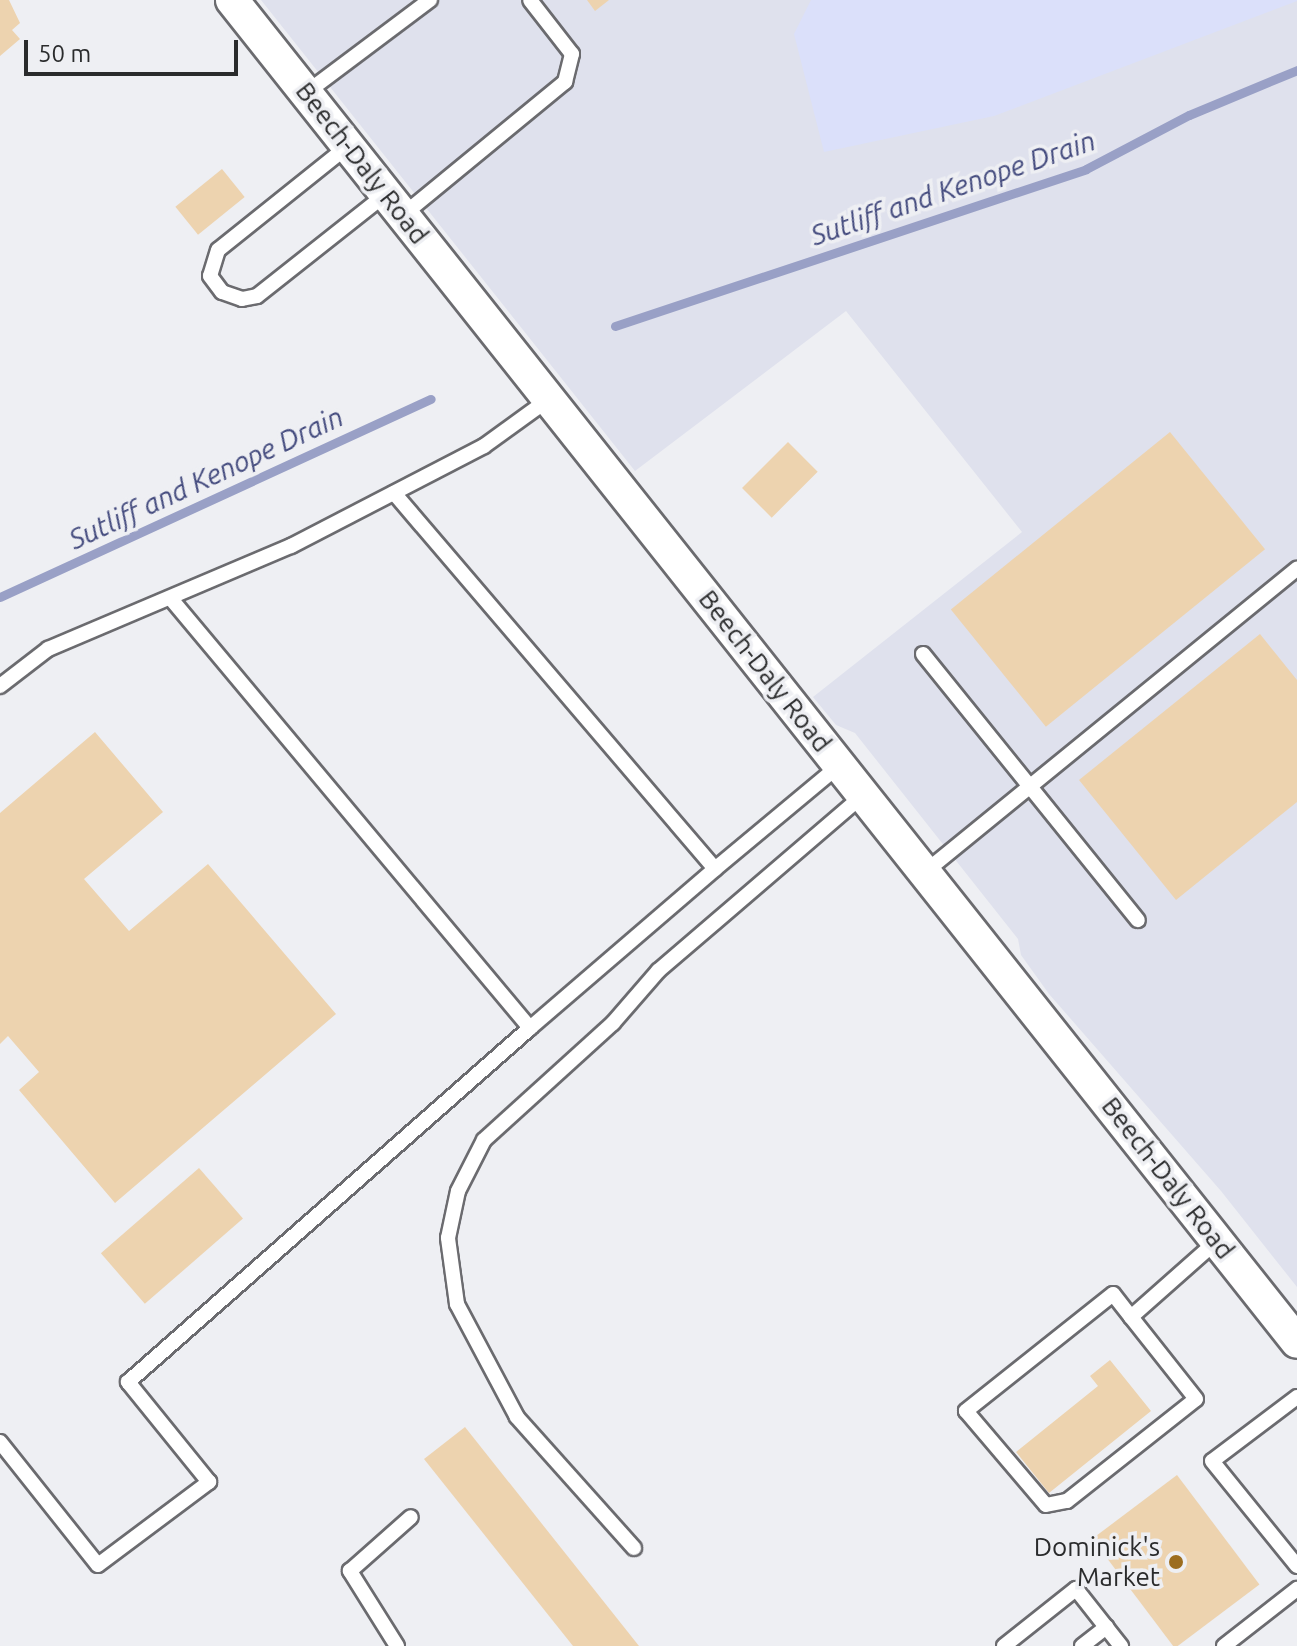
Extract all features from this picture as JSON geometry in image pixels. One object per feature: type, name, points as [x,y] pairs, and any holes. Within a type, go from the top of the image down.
[{"type":"street","name":"Beech-Daly Road","points":[[232,0],[1297,1342]]},
{"type":"lane","points":[[306,93],[430,0]]},
{"type":"lane","points":[[348,146],[218,250],[210,276],[216,284],[242,299],[257,296],[395,205],[565,82],[572,54],[530,0]]},
{"type":"lane","points":[[0,686],[48,649],[172,600],[484,446],[549,399]]},
{"type":"lane","points":[[394,493],[715,869]]},
{"type":"lane","points":[[925,872],[1297,569]]},
{"type":"lane","points":[[172,600],[530,1028]]},
{"type":"lane","points":[[923,654],[1138,920]]},
{"type":"lane","points":[[0,1442],[98,1565],[209,1482],[128,1382],[530,1028],[840,765]]},
{"type":"lane","points":[[634,1548],[517,1417],[457,1304],[448,1238],[458,1191],[484,1140],[613,1023],[658,971],[863,795]]},
{"type":"lane","points":[[1131,1317],[1217,1240]]},
{"type":"lane","points":[[1113,1294],[1131,1317],[1196,1399],[1067,1501],[1046,1505],[966,1411],[1113,1294]]},
{"type":"lane","points":[[1297,1397],[1212,1461],[1297,1566]]},
{"type":"lane","points":[[397,1646],[350,1571],[411,1517]]},
{"type":"lane","points":[[1004,1646],[1076,1589],[1121,1646]]},
{"type":"lane","points":[[1224,1646],[1297,1589]]},
{"type":"lane","points":[[1082,1646],[1106,1627]]},
{"type":"shaded area","points":[[261,0],[1297,0],[1297,1287],[1221,1191],[1049,994],[1021,955],[1018,939],[855,733],[836,725],[813,697],[1022,532],[846,311],[635,471]]},
{"type":"shaded area","points":[[811,0],[1297,1],[994,116],[824,152],[794,34]]},
{"type":"building","points":[[0,0],[9,0],[20,23],[12,30],[20,39],[0,56]]},
{"type":"building","points":[[587,0],[609,0],[595,11]]},
{"type":"building","points":[[222,169],[245,197],[198,235],[175,207]]},
{"type":"building","points":[[1170,432],[1265,549],[1046,727],[951,609]]},
{"type":"building","points":[[788,442],[818,472],[772,518],[742,488]]},
{"type":"building","points":[[1260,634],[1297,680],[1297,802],[1176,900],[1079,780]]},
{"type":"building","points":[[95,732],[163,812],[84,879],[129,931],[208,864],[336,1014],[115,1203],[19,1090],[39,1072],[8,1036],[0,1044],[0,813]]},
{"type":"building","points":[[199,1168],[243,1219],[145,1304],[101,1253]]},
{"type":"building","points":[[1110,1360],[1151,1411],[1049,1493],[1016,1452],[1098,1386],[1090,1376]]},
{"type":"building","points":[[465,1427],[639,1646],[573,1646],[424,1459]]},
{"type":"building","name":"Dominick's Market","points":[[1177,1475],[1259,1584],[1178,1646],[1173,1646],[1092,1539]]},
{"type":"waterway","name":"Sutliff and Kenope Drain","points":[[615,326],[1086,169],[1189,115],[1297,70]]},
{"type":"waterway","name":"Sutliff and Kenope Drain","points":[[0,597],[431,399]]},
{"type":"place","name":"Dominick's Market","points":[[1176,1562]]}]
